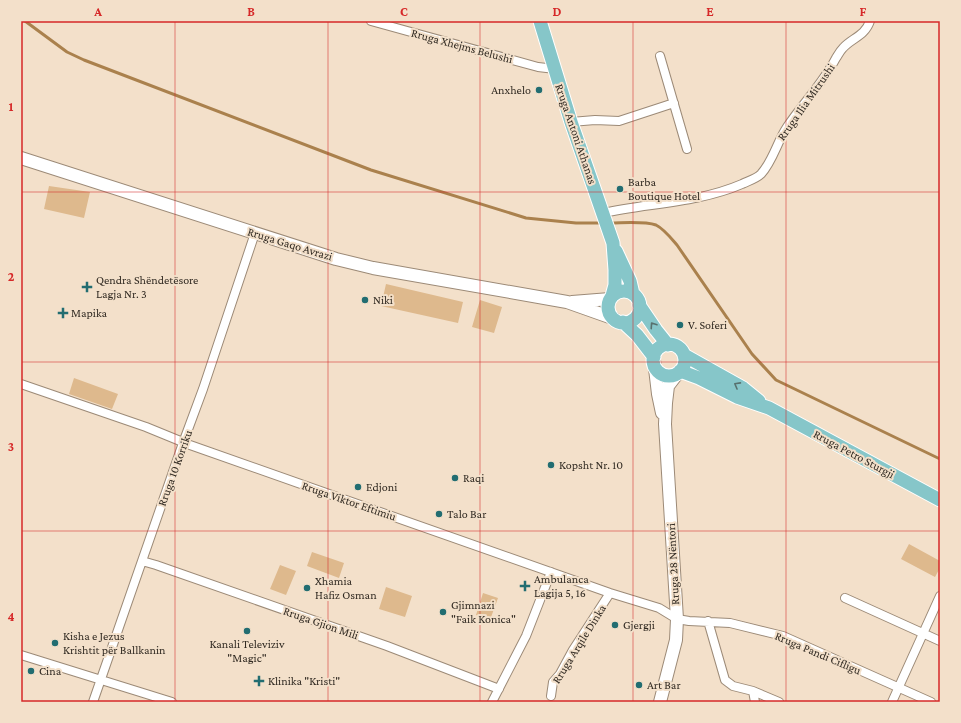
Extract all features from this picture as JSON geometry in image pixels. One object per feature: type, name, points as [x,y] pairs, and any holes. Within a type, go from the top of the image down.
[{"type":"main road","name":"Rruga Antoni Athanas","points":[[540,21],[571,122],[604,214],[613,245],[620,258],[636,300],[668,345]]},
{"type":"main road","name":"Rruga Gaqo Avrazi","points":[[21,158],[316,253],[373,268],[567,302],[619,321]]},
{"type":"main road","name":"Rruga Antoni Athanas","points":[[611,298],[615,285],[613,245]]},
{"type":"main road","points":[[619,321],[630,321],[639,312],[636,300],[624,291],[617,292],[611,298],[608,308],[610,315],[638,335],[654,359],[655,367],[662,374],[672,376],[679,372],[684,365],[684,355],[678,347],[668,345],[659,348],[654,359]]},
{"type":"main road","name":"Rruga Gaqo Avrazi","points":[[567,302],[611,298]]},
{"type":"main road","name":"Rruga Petro Sturgji","points":[[684,355],[743,388],[769,408],[940,500]]},
{"type":"main road","name":"Rruga 28 Nëntori","points":[[654,359],[658,394],[665,424]]},
{"type":"main road","name":"Rruga 28 Nëntori","points":[[660,702],[676,640],[677,619],[665,424],[668,386],[679,372]]},
{"type":"main road","name":"Rruga Petro Sturgji","points":[[679,372],[699,378],[737,397],[769,408]]},
{"type":"street","name":"Rruga Xhejms Belushi","points":[[371,21],[538,67],[555,69]]},
{"type":"street","name":"Rruga Ilia Mitrushi","points":[[604,214],[728,190],[760,175],[770,160],[785,130],[827,75],[842,48],[861,35],[870,21]]},
{"type":"street","points":[[660,56],[687,149]]},
{"type":"street","points":[[571,122],[595,120],[619,121],[674,103]]},
{"type":"street","name":"Rruga 10 Korriku","points":[[93,702],[183,442],[204,389],[255,233]]},
{"type":"street","name":"Rruga Viktor Eftimiu","points":[[21,384],[146,427],[183,442],[610,593],[659,608],[677,619]]},
{"type":"street","name":"Rruga Gjion Mili","points":[[142,561],[156,564],[380,643],[499,689]]},
{"type":"street","points":[[492,702],[526,636],[551,572]]},
{"type":"street","name":"Rruga Arqile Dinka","points":[[551,696],[553,682],[560,674],[573,650],[610,593]]},
{"type":"street","points":[[892,702],[940,596]]},
{"type":"street","points":[[845,598],[940,641]]},
{"type":"street","name":"Rruga Pandi Cifligu","points":[[677,619],[730,623],[783,636],[931,702]]},
{"type":"street","points":[[708,622],[725,680],[733,686],[753,690],[779,702]]},
{"type":"street","points":[[21,655],[172,702]]},
{"type":"street","points":[[753,690],[755,702]]},
{"type":"shaded area","points":[[49,186],[90,192],[84,218],[44,209]]},
{"type":"shaded area","points":[[386,284],[463,302],[458,323],[381,306]]},
{"type":"shaded area","points":[[480,300],[502,307],[494,333],[472,327]]},
{"type":"shaded area","points":[[74,378],[118,394],[112,409],[69,394]]},
{"type":"shaded area","points":[[909,544],[940,561],[940,568],[935,577],[901,559]]},
{"type":"shaded area","points":[[312,552],[344,563],[339,578],[307,566]]},
{"type":"shaded area","points":[[280,565],[296,571],[286,595],[270,589]]},
{"type":"shaded area","points":[[386,587],[412,596],[405,617],[379,609]]},
{"type":"shaded area","points":[[483,593],[498,598],[490,620],[476,615]]},
{"type":"waterway","points":[[25,21],[67,52],[84,60],[371,170],[526,218],[576,223],[603,223]]},
{"type":"waterway","points":[[610,223],[651,224],[656,225],[665,231],[677,245],[752,354],[776,380],[940,459]]},
{"type":"place","name":"Anxhelo","points":[[539,90]]},
{"type":"place","name":"Barba Boutique Hotel","points":[[620,189]]},
{"type":"place","name":"Qendra Shëndetësore Lagja Nr. 3","points":[[87,287]]},
{"type":"place","name":"Niki","points":[[365,300]]},
{"type":"place","name":"Mapika","points":[[63,313]]},
{"type":"place","name":"V. Soferi","points":[[680,325]]},
{"type":"place","name":"Kopsht Nr. 10","points":[[551,465]]},
{"type":"place","name":"Raqi","points":[[455,478]]},
{"type":"place","name":"Edjoni","points":[[358,487]]},
{"type":"place","name":"Talo Bar","points":[[439,514]]},
{"type":"place","name":"Ambulanca Lagija 5, 16","points":[[525,586]]},
{"type":"place","name":"Xhamia Hafiz Osman","points":[[307,588]]},
{"type":"place","name":"Gjimnazi \"Faik Konica\"","points":[[443,612]]},
{"type":"place","name":"Gjergji","points":[[615,625]]},
{"type":"place","name":"Kanali Televiziv \"Magic\"","points":[[247,631]]},
{"type":"place","name":"Kisha e Jezus Krishtit për Ballkanin","points":[[55,643]]},
{"type":"place","name":"Cina","points":[[31,671]]},
{"type":"place","name":"Klinika \"Kristi\"","points":[[259,681]]},
{"type":"place","name":"Art Bar","points":[[639,685]]}]
